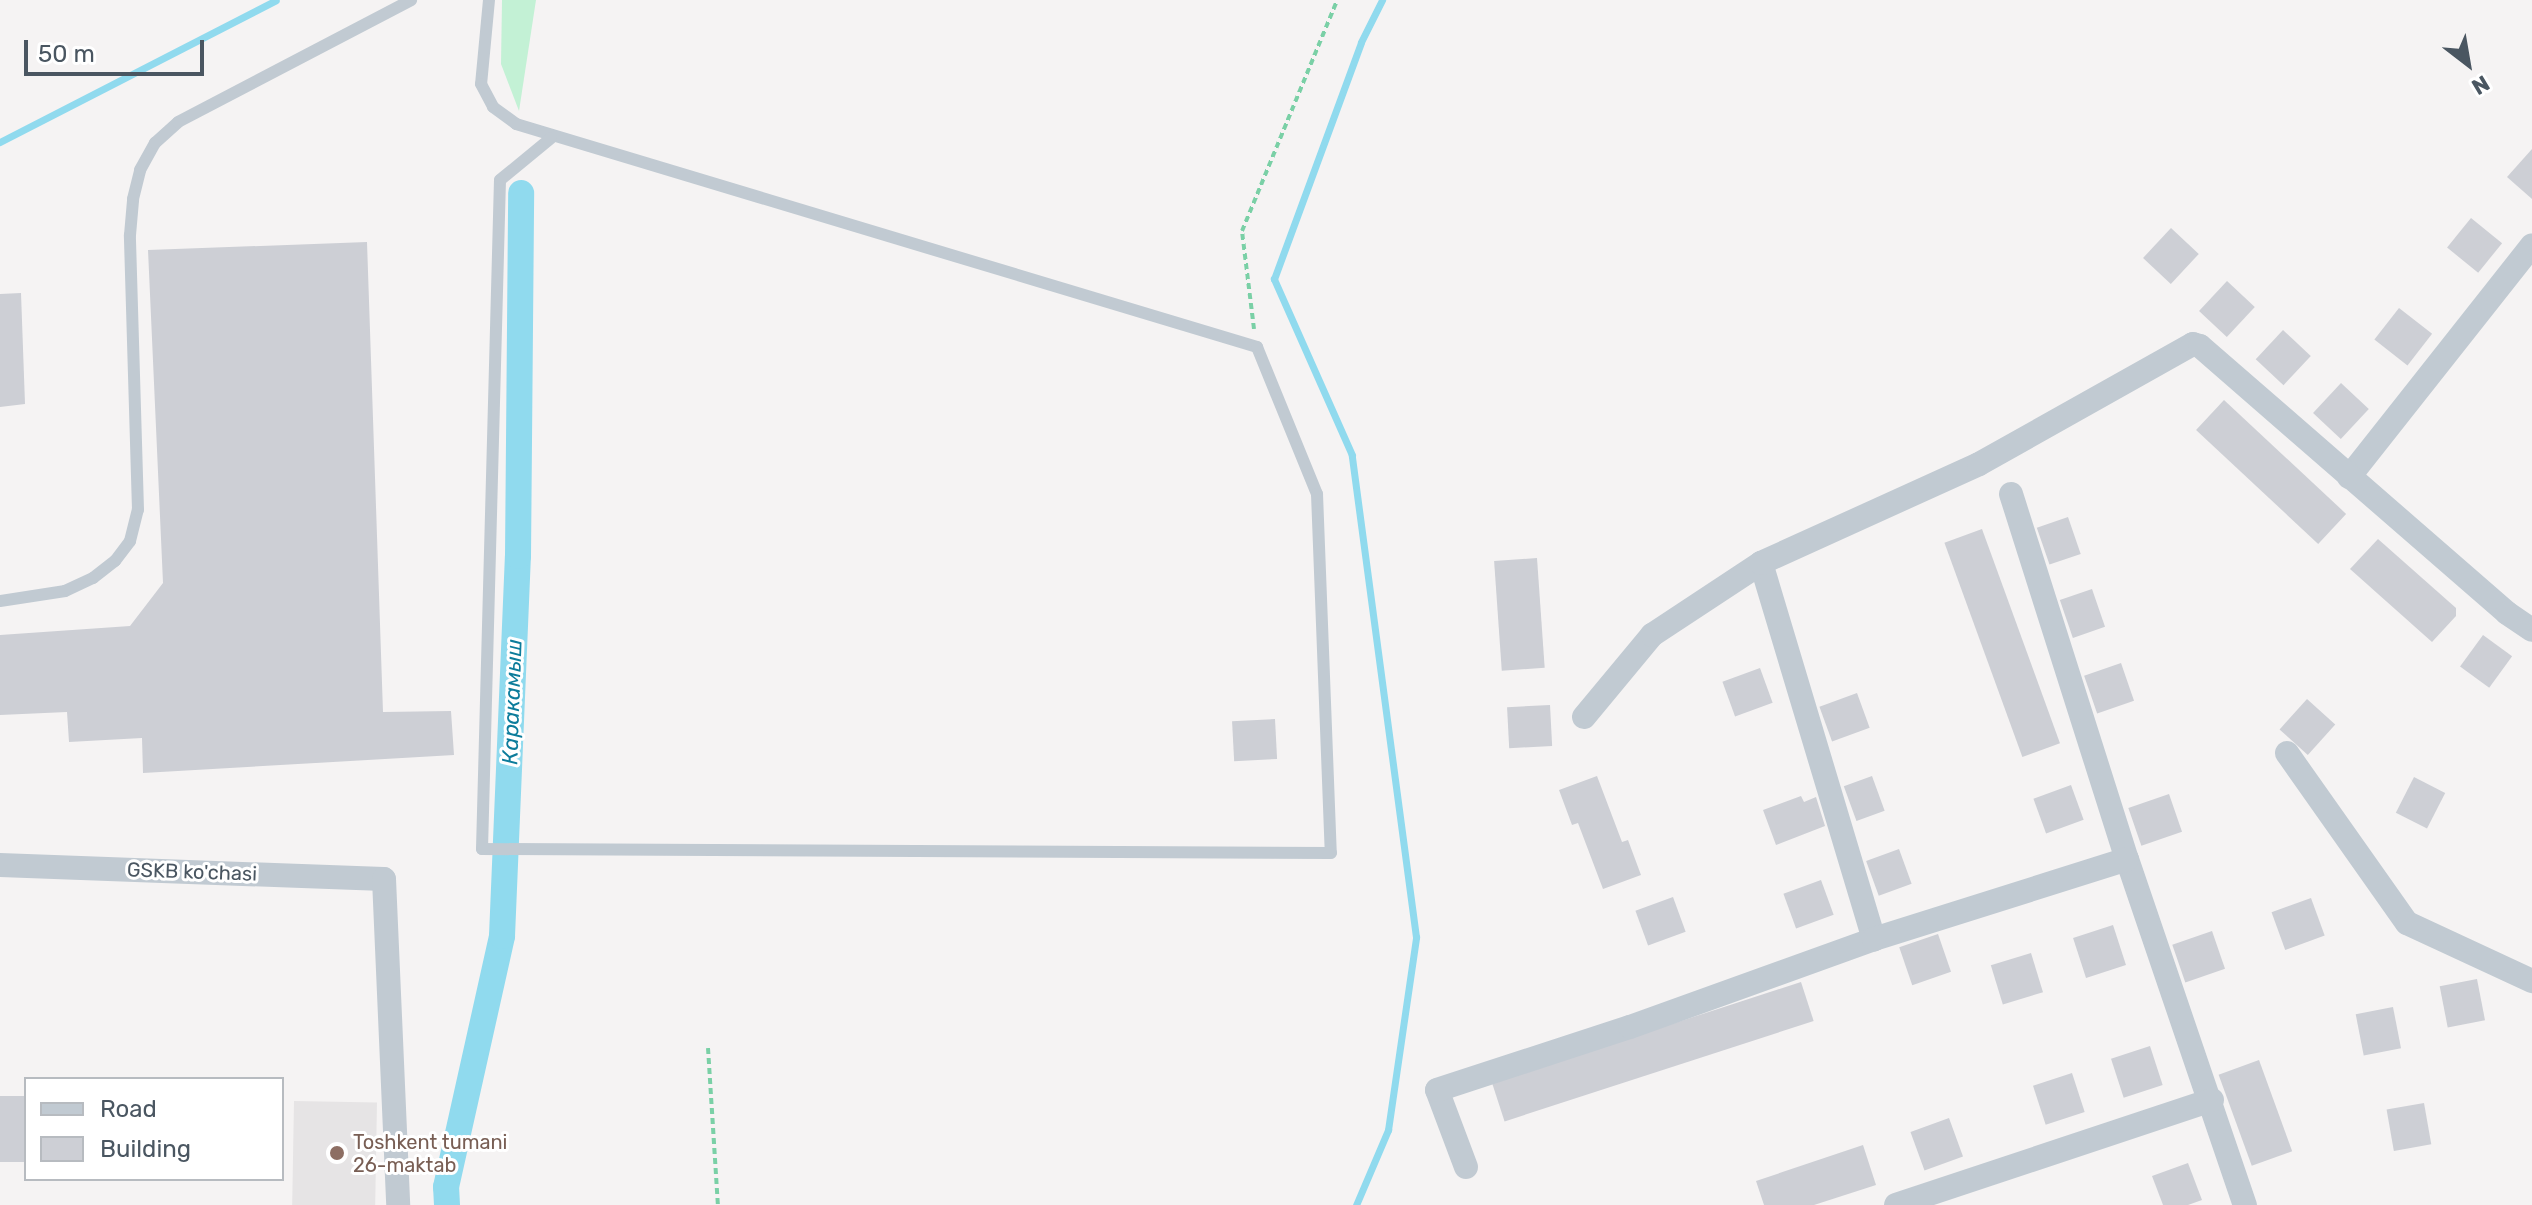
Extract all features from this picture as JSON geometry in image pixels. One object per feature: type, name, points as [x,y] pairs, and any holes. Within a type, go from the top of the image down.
[{"type":"street","points":[[2349,477],[2532,245]]},
{"type":"street","points":[[1584,717],[1652,635],[1761,563],[1979,464],[2193,344],[2200,346],[2507,613],[2532,630]]},
{"type":"street","points":[[2011,494],[2127,859],[2212,1100],[2245,1205]]},
{"type":"street","points":[[1761,563],[1874,939]]},
{"type":"street","points":[[2287,753],[2407,923],[2532,981]]},
{"type":"street","points":[[1466,1167],[1437,1090],[1630,1027],[1874,939],[2127,859]]},
{"type":"street","name":"GSKB ko'chasi","points":[[0,865],[384,879],[398,1205]]},
{"type":"street","points":[[1896,1205],[2212,1100]]},
{"type":"lane","points":[[0,601],[39,598],[79,584],[115,561],[130,541],[138,510],[130,235],[133,199],[140,170],[155,143],[178,122],[411,0]]},
{"type":"lane","points":[[489,0],[481,84],[493,107],[516,124],[551,138],[1257,347],[1317,494],[1331,853],[482,849],[500,180],[551,138]]},
{"type":"path","points":[[1257,347],[1242,231],[1337,0]]},
{"type":"path","points":[[708,1048],[718,1205]]},
{"type":"shaded area","name":"Toshkent tumani 26-maktab","points":[[294,1101],[377,1102],[375,1205],[292,1205]]},
{"type":"green space","points":[[502,0],[536,0],[519,111],[501,64]]},
{"type":"building","points":[[2532,149],[2532,199],[2507,177]]},
{"type":"building","points":[[2471,218],[2502,243],[2478,273],[2447,248]]},
{"type":"building","points":[[2171,228],[2199,254],[2171,284],[2143,258]]},
{"type":"building","points":[[367,242],[383,712],[451,711],[454,755],[143,773],[142,738],[69,742],[67,712],[0,715],[0,635],[130,626],[163,583],[148,250]]},
{"type":"building","points":[[2227,281],[2255,307],[2227,337],[2199,311]]},
{"type":"building","points":[[21,293],[25,404],[0,407],[0,294]]},
{"type":"building","points":[[2399,308],[2432,334],[2407,365],[2374,340]]},
{"type":"building","points":[[2283,330],[2311,356],[2284,385],[2256,359]]},
{"type":"building","points":[[2341,383],[2369,409],[2341,439],[2313,413]]},
{"type":"building","points":[[2224,400],[2346,514],[2318,544],[2196,430]]},
{"type":"building","points":[[2068,517],[2081,554],[2049,565],[2037,528]]},
{"type":"building","points":[[1982,529],[2060,743],[2022,757],[1944,543]]},
{"type":"building","points":[[2378,539],[2456,608],[2456,616],[2432,642],[2350,569]]},
{"type":"building","points":[[1537,558],[1545,668],[1502,671],[1494,561]]},
{"type":"building","points":[[2092,589],[2105,627],[2073,638],[2060,600]]},
{"type":"building","points":[[2483,635],[2512,656],[2489,688],[2460,667]]},
{"type":"building","points":[[2121,663],[2134,701],[2097,714],[2084,676]]},
{"type":"building","points":[[1760,668],[1773,703],[1735,716],[1722,682]]},
{"type":"building","points":[[1857,693],[1870,728],[1832,741],[1819,707]]},
{"type":"building","points":[[2307,699],[2335,724],[2308,755],[2280,729]]},
{"type":"building","points":[[1550,705],[1552,746],[1509,748],[1507,707]]},
{"type":"building","points":[[1275,719],[1277,759],[1234,761],[1232,721]]},
{"type":"building","points":[[1597,776],[1622,842],[1628,840],[1641,875],[1603,889],[1578,823],[1572,825],[1559,790]]},
{"type":"building","points":[[1872,776],[1885,811],[1856,821],[1844,786]]},
{"type":"building","points":[[2414,777],[2445,793],[2427,829],[2396,813]]},
{"type":"building","points":[[2071,785],[2084,820],[2046,833],[2033,799]]},
{"type":"building","points":[[2169,794],[2182,832],[2141,846],[2128,808]]},
{"type":"building","points":[[1801,796],[1804,802],[1816,797],[1825,826],[1776,845],[1763,810]]},
{"type":"building","points":[[1899,849],[1912,884],[1879,896],[1866,861]]},
{"type":"building","points":[[1821,880],[1834,915],[1796,928],[1783,894]]},
{"type":"building","points":[[1673,897],[1686,932],[1648,945],[1635,911]]},
{"type":"building","points":[[2311,898],[2325,936],[2285,950],[2272,912]]},
{"type":"building","points":[[2113,925],[2126,965],[2086,978],[2073,938]]},
{"type":"building","points":[[2212,931],[2225,969],[2185,982],[2172,945]]},
{"type":"building","points":[[1938,934],[1951,972],[1912,985],[1899,947]]},
{"type":"building","points":[[2031,953],[2043,992],[2003,1004],[1991,965]]},
{"type":"building","points":[[2477,979],[2485,1020],[2448,1027],[2440,986]]},
{"type":"building","points":[[1801,982],[1814,1021],[1505,1121],[1492,1082]]},
{"type":"building","points":[[2393,1007],[2401,1048],[2364,1055],[2356,1014]]},
{"type":"building","points":[[2150,1046],[2163,1085],[2124,1098],[2111,1059]]},
{"type":"building","points":[[2259,1060],[2292,1151],[2252,1166],[2219,1075]]},
{"type":"building","points":[[2072,1073],[2085,1112],[2046,1125],[2033,1086]]},
{"type":"building","points":[[0,1096],[24,1096],[24,1162],[0,1162]]},
{"type":"building","points":[[2424,1103],[2431,1144],[2394,1151],[2387,1110]]},
{"type":"building","points":[[1949,1118],[1963,1157],[1924,1171],[1910,1132]]},
{"type":"building","points":[[1863,1145],[1876,1185],[1814,1205],[1764,1205],[1756,1181]]},
{"type":"building","points":[[2188,1163],[2202,1200],[2188,1205],[2163,1205],[2152,1176]]},
{"type":"waterway","points":[[0,142],[276,0]]},
{"type":"waterway","points":[[1356,1205],[1388,1130],[1416,937],[1352,455],[1274,279],[1361,42],[1382,0]]},
{"type":"waterway","name":"Каракамыш","points":[[447,1205],[446,1187],[502,936],[518,556],[521,193]]},
{"type":"place","name":"Toshkent tumani 26-maktab","points":[[337,1153]]}]
